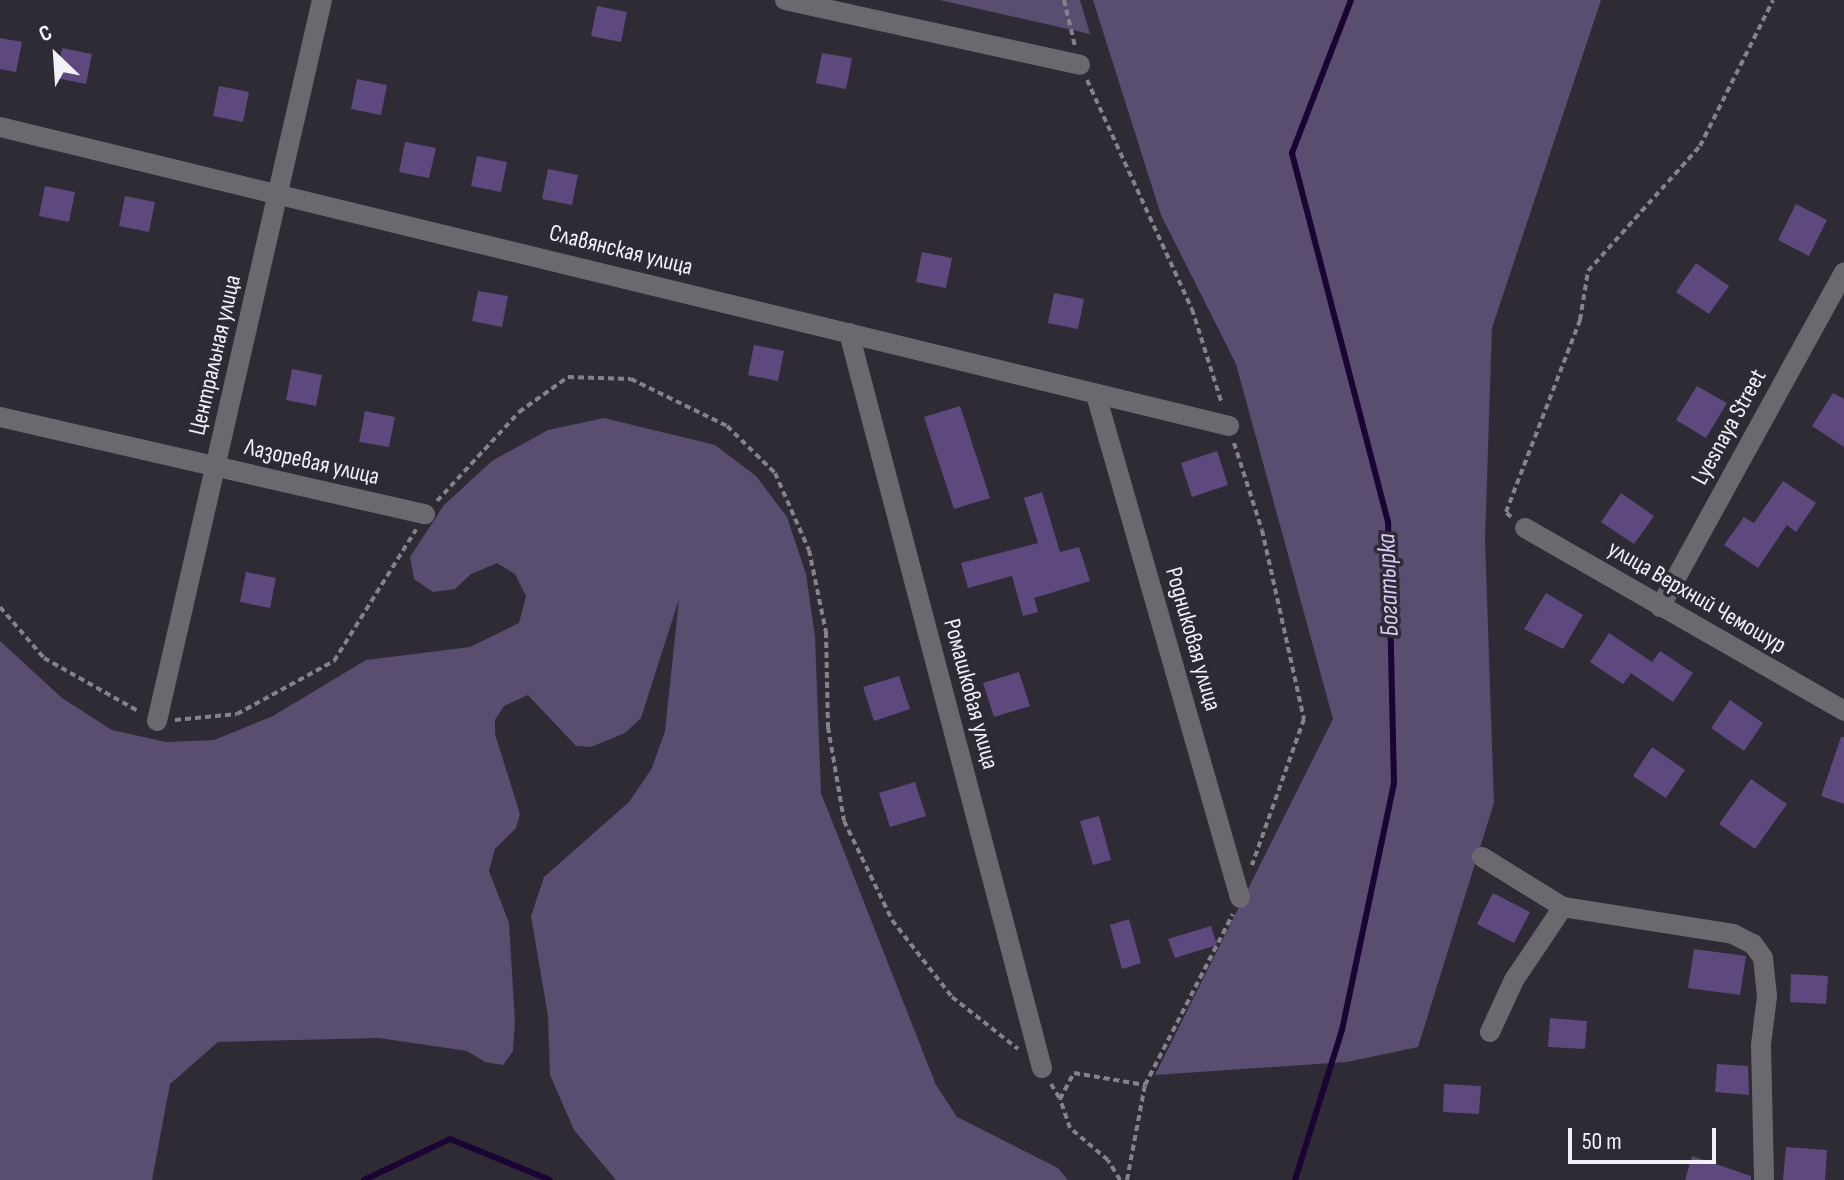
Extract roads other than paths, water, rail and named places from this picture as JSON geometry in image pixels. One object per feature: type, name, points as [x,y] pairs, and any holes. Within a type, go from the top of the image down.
[{"type":"street","name":"Центральная улица","points":[[157,721],[322,0]]},
{"type":"street","points":[[785,0],[1080,65]]},
{"type":"street","name":"Славянская улица","points":[[0,127],[1229,426]]},
{"type":"street","name":"Lyesnaya Street","points":[[1660,607],[1844,272]]},
{"type":"street","name":"Ромашковая улица","points":[[849,333],[1042,1068]]},
{"type":"street","name":"Родниковая улица","points":[[1096,395],[1240,898]]},
{"type":"street","name":"Лазоревая улица","points":[[0,417],[425,514]]},
{"type":"street","name":"улица Верхний Чемошур","points":[[1525,528],[1844,711]]},
{"type":"street","points":[[1482,857],[1563,907],[1733,934],[1753,944],[1763,958],[1767,996],[1761,1045],[1764,1180]]},
{"type":"street","points":[[1490,1032],[1514,980],[1563,907]]},
{"type":"waterway","name":"Богатырка","points":[[1295,1180],[1342,1030],[1394,783],[1388,522],[1292,153],[1351,0]]},
{"type":"waterway","points":[[364,1180],[450,1139],[550,1180]]}]
